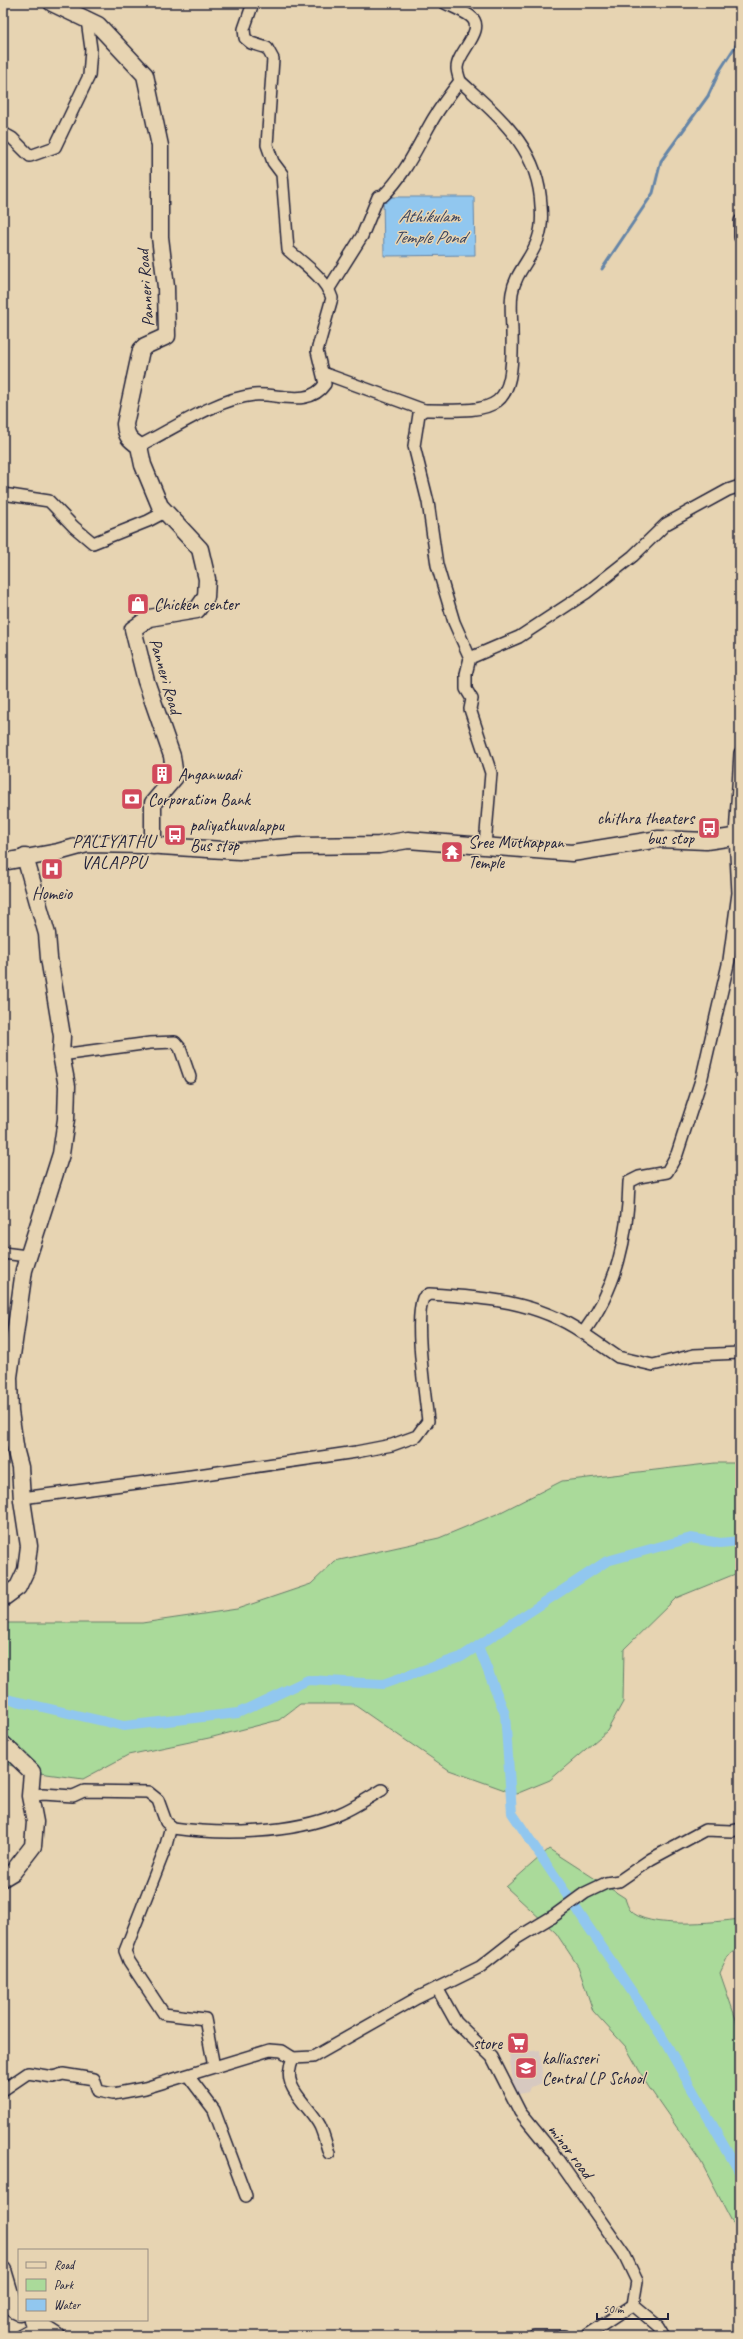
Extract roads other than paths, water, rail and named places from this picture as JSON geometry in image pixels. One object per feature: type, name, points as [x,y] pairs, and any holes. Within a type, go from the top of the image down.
[{"type":"main road","name":"Panneri Road","points":[[52,3],[98,25],[145,75],[160,146],[160,237],[166,287],[167,336],[145,346],[141,350],[125,424],[128,438],[139,446],[150,483],[160,506],[200,549],[207,579],[206,597],[197,610],[149,618],[133,629],[146,681],[172,756],[175,777],[153,803],[153,846]]},
{"type":"main road","points":[[3,862],[58,852],[87,844],[239,851],[299,846],[379,845],[408,840],[572,853],[659,839],[706,841],[738,836]]},
{"type":"main road","points":[[3,1598],[18,1587],[26,1570],[29,1546],[22,1498],[20,1467],[16,1452],[10,1412],[9,1377],[27,1256],[41,1219],[61,1154],[66,1119],[67,1086],[62,1055],[62,1036],[49,958],[47,934],[25,857]]},
{"type":"main road","points":[[3,1744],[32,1772],[30,1796],[35,1822],[32,1846],[13,1872],[3,1878]]},
{"type":"main road","points":[[3,2270],[15,2310],[18,2312]]},
{"type":"main road","points":[[36,2322],[57,2336]]},
{"type":"street","points":[[139,446],[205,412],[240,397],[256,395],[310,398],[319,393],[325,384],[323,373],[318,362],[317,351],[332,298],[316,274],[288,250],[282,174],[273,162],[267,145],[273,59],[267,48],[250,43],[245,38],[244,29],[253,3]]},
{"type":"street","points":[[323,373],[424,410],[464,411],[481,408],[498,402],[505,394],[510,382],[513,359],[512,294],[514,282],[528,262],[538,239],[542,224],[541,187],[529,154],[508,127],[460,81],[457,68],[462,51],[475,34],[475,24],[471,17],[445,3]]},
{"type":"street","points":[[3,133],[12,138],[30,156],[55,147],[88,76],[91,49],[87,20]]},
{"type":"street","points":[[328,290],[362,236],[378,196],[383,196],[390,190],[407,166],[432,121],[460,81]]},
{"type":"street","points":[[740,221],[740,237]]},
{"type":"street","points":[[424,410],[419,414],[414,446],[428,502],[437,565],[454,622],[470,658],[466,674],[466,689],[472,699],[470,709],[491,773],[485,846]]},
{"type":"street","points":[[470,658],[519,637],[586,593],[633,556],[666,524],[728,490],[740,486]]},
{"type":"street","points":[[3,494],[49,501],[74,528],[93,543],[148,522],[166,512]]},
{"type":"street","points":[[583,1333],[592,1320],[610,1284],[624,1245],[629,1182],[639,1177],[667,1172],[677,1154],[702,1078],[729,960],[738,893],[740,753]]},
{"type":"street","points":[[62,1055],[150,1043],[175,1042],[180,1048],[190,1077]]},
{"type":"street","points":[[3,1254],[27,1256]]},
{"type":"street","points":[[22,1498],[278,1464],[392,1445],[417,1436],[428,1421],[421,1349],[420,1314],[423,1298],[429,1294],[492,1298],[528,1306],[583,1333],[618,1357],[653,1364],[694,1355],[740,1353]]},
{"type":"street","points":[[30,1796],[73,1796],[91,1791],[148,1792],[158,1800],[166,1822],[171,1826],[197,1830],[254,1831],[311,1823],[339,1814],[382,1790]]},
{"type":"street","points":[[171,1826],[165,1849],[125,1951],[131,1965],[164,2014],[205,2019],[214,2066]]},
{"type":"street","points":[[3,2090],[28,2074],[53,2077],[63,2074],[86,2076],[94,2079],[98,2091],[113,2094],[189,2077],[214,2066],[270,2050],[282,2051],[293,2058],[313,2057],[326,2052],[383,2016],[480,1967],[516,1938],[606,1883],[619,1881],[650,1859],[705,1830],[732,1831],[740,1829]]},
{"type":"street","name":"minor road","points":[[437,1988],[456,2022],[492,2057],[520,2112],[551,2150],[624,2254],[636,2281],[633,2305]]},
{"type":"street","points":[[293,2058],[288,2068],[288,2078],[301,2101],[320,2126],[329,2153]]},
{"type":"street","points":[[189,2077],[214,2110],[246,2196]]},
{"type":"street","points":[[586,2336],[633,2305],[658,2326],[664,2336]]},
{"type":"street","points":[[20,2336],[36,2322]]},
{"type":"street","points":[[534,2336],[564,2336]]},
{"type":"water","name":"Athikulam Temple Pond","points":[[383,197],[474,197],[475,255],[384,256]]},
{"type":"waterway","points":[[602,269],[653,193],[661,161],[708,96],[720,70],[740,39]]},
{"type":"waterway","points":[[3,1698],[124,1726],[238,1713],[308,1680],[383,1684],[461,1657],[607,1561],[691,1538],[720,1543],[740,1541]]},
{"type":"waterway","points":[[478,1646],[505,1714],[512,1813],[661,2035],[740,2173]]},
{"type":"place","name":"Chicken center","points":[[138,604]]},
{"type":"place","name":"Anganwadi","points":[[162,774]]},
{"type":"place","name":"Corporation Bank","points":[[132,799]]},
{"type":"place","name":"chithra theaters bus stop","points":[[709,828]]},
{"type":"place","name":"paliyathuvalappu Bus stop","points":[[175,835]]},
{"type":"place","name":"Sree Muthappan Temple","points":[[452,852]]},
{"type":"place","name":"Homeio","points":[[52,869]]},
{"type":"place","name":"store","points":[[518,2043]]},
{"type":"place","name":"kalliasseri Central LP School","points":[[526,2068]]},
{"type":"district","name":"PALIYATHU VALAPPU","points":[[114,851]]}]
